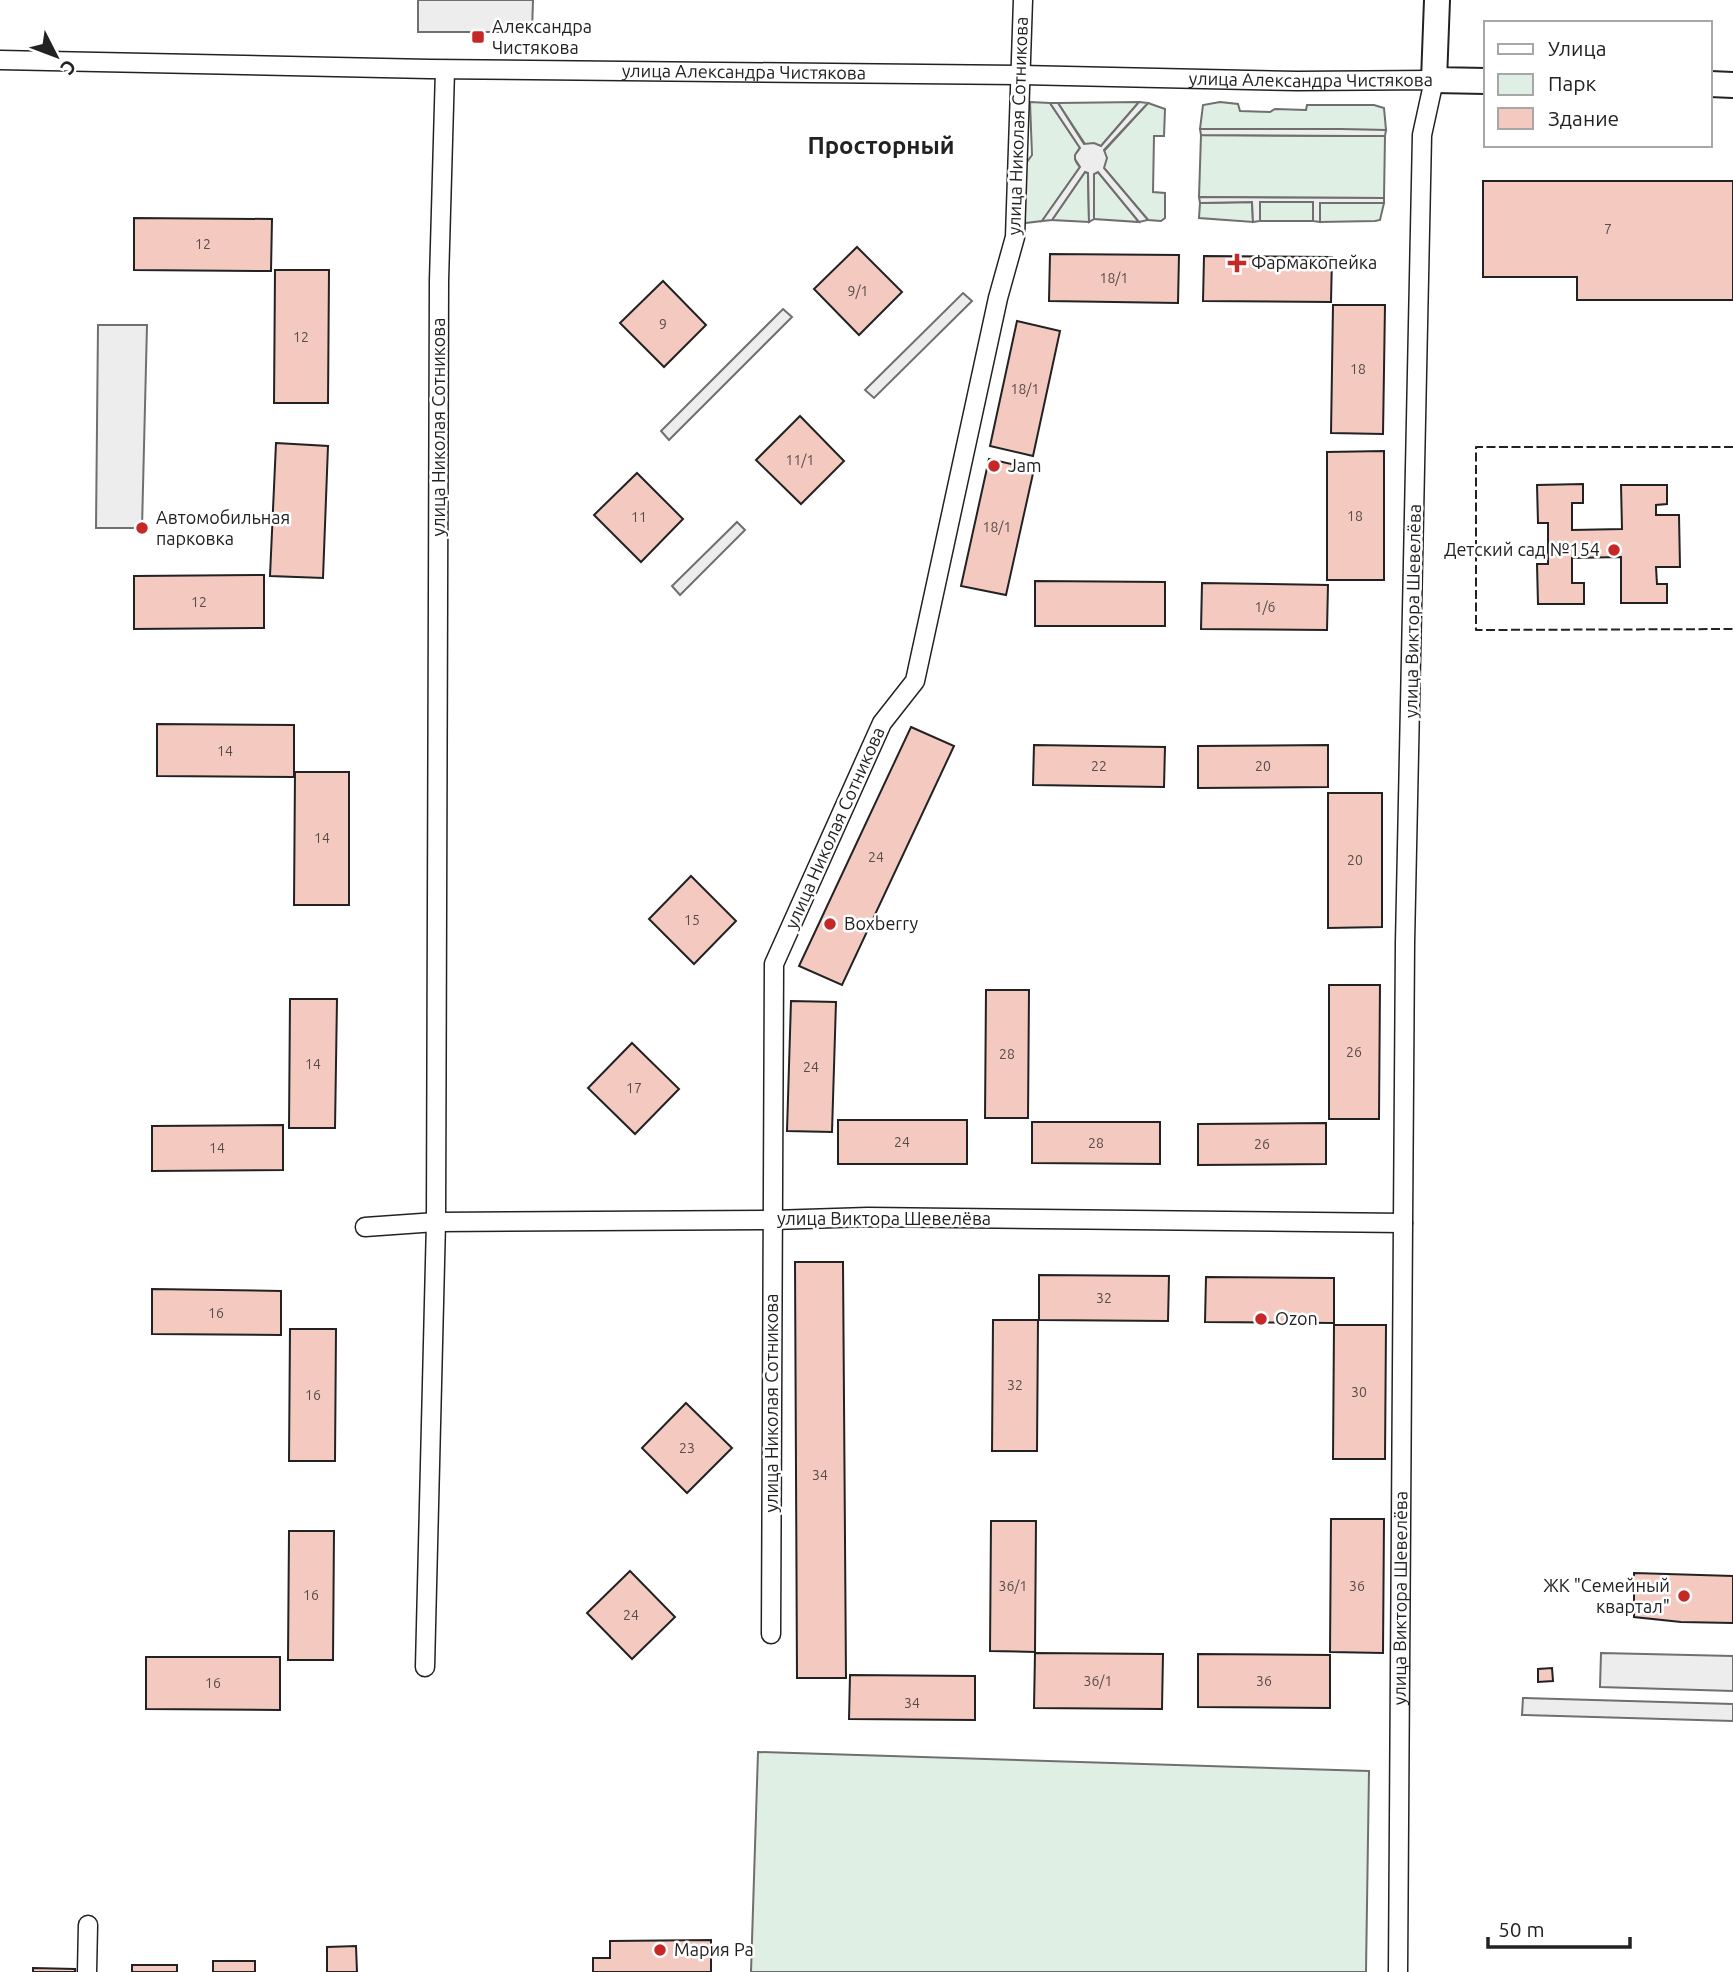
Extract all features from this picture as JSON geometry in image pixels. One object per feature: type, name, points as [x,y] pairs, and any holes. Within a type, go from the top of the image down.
[{"type":"street","name":"улица Николая Сотникова","points":[[771,1634],[774,964],[882,723],[915,681],[996,311],[1015,237],[1023,0]]},
{"type":"street","name":"улица Виктора Шевелёва","points":[[1398,1972],[1405,943],[1422,135],[1434,80],[1437,0]]},
{"type":"street","name":"улица Александра Чистякова","points":[[0,60],[445,70],[1484,81]]},
{"type":"street","name":"улица Николая Сотникова","points":[[425,1667],[436,1222],[439,281],[445,70]]},
{"type":"street","points":[[1712,85],[1733,85]]},
{"type":"street","name":"улица Виктора Шевелёва","points":[[365,1227],[436,1222],[869,1217],[1403,1223]]},
{"type":"street","points":[[87,1972],[88,1925]]},
{"type":"green space","points":[[1030,102],[1050,103],[1080,148],[1075,158],[1080,167],[1042,221],[1017,224],[1024,166],[1032,155]]},
{"type":"green space","points":[[1139,102],[1101,146],[1085,144],[1058,103]]},
{"type":"green space","points":[[1220,102],[1238,104],[1240,111],[1270,112],[1275,109],[1306,110],[1307,105],[1374,105],[1384,108],[1386,130],[1200,129],[1203,105]]},
{"type":"green space","points":[[1148,103],[1165,109],[1164,136],[1154,136],[1153,192],[1165,193],[1165,218],[1161,221],[1148,220],[1104,168],[1104,151]]},
{"type":"green space","points":[[1201,135],[1385,136],[1384,198],[1199,197]]},
{"type":"green space","points":[[1085,172],[1088,173],[1089,222],[1052,220]]},
{"type":"green space","points":[[1098,172],[1139,222],[1094,219],[1094,173]]},
{"type":"green space","points":[[1252,202],[1253,222],[1199,218],[1200,203]]},
{"type":"green space","points":[[1259,202],[1313,202],[1313,221],[1260,221]]},
{"type":"green space","points":[[1320,203],[1384,203],[1380,220],[1320,222]]},
{"type":"green space","points":[[758,1752],[1369,1771],[1366,1972],[751,1972]]},
{"type":"shaded area","points":[[418,0],[533,0],[532,32],[418,32]]},
{"type":"shaded area","points":[[1139,102],[1148,103],[1104,150],[1107,158],[1104,168],[1148,220],[1139,222],[1098,172],[1094,174],[1094,219],[1089,222],[1088,173],[1085,172],[1052,220],[1042,221],[1080,167],[1075,155],[1080,148],[1050,103],[1058,103],[1084,144],[1094,143],[1101,146]]},
{"type":"shaded area","points":[[1200,129],[1386,130],[1385,136],[1355,136],[1201,135]]},
{"type":"shaded area","points":[[1199,197],[1384,198],[1384,203],[1320,203],[1320,222],[1313,221],[1313,202],[1260,202],[1260,221],[1253,222],[1252,202],[1200,203]]},
{"type":"shaded area","points":[[963,293],[972,301],[874,398],[865,390]]},
{"type":"shaded area","points":[[783,309],[792,317],[669,440],[661,431]]},
{"type":"shaded area","points":[[98,325],[147,325],[142,528],[96,528]]},
{"type":"shaded area","points":[[737,522],[745,530],[680,595],[672,586]]},
{"type":"shaded area","points":[[1601,1653],[1733,1656],[1733,1691],[1600,1687]]},
{"type":"shaded area","points":[[1523,1698],[1733,1704],[1733,1721],[1522,1715]]},
{"type":"building","points":[[1483,181],[1733,181],[1733,300],[1577,300],[1577,277],[1483,277]]},
{"type":"building","points":[[134,218],[272,219],[271,271],[134,270]]},
{"type":"building","points":[[857,247],[902,292],[859,335],[814,289]]},
{"type":"building","points":[[1050,254],[1179,255],[1178,303],[1049,301]]},
{"type":"building","points":[[1204,256],[1332,257],[1331,302],[1203,301]]},
{"type":"building","points":[[275,270],[329,270],[328,403],[274,403]]},
{"type":"building","points":[[663,281],[706,325],[664,367],[620,323]]},
{"type":"building","points":[[1333,305],[1385,305],[1383,434],[1331,433]]},
{"type":"building","points":[[1017,321],[1060,331],[1033,456],[990,446]]},
{"type":"building","points":[[800,416],[844,461],[801,504],[756,460]]},
{"type":"building","points":[[276,443],[328,446],[323,578],[270,576]]},
{"type":"building","points":[[1384,451],[1384,580],[1327,580],[1327,452]]},
{"type":"building","points":[[989,459],[1034,469],[1006,595],[961,586]]},
{"type":"building","points":[[637,473],[683,519],[641,562],[594,515]]},
{"type":"building","name":"Детский сад №154","points":[[1583,484],[1583,503],[1572,503],[1572,530],[1622,529],[1621,485],[1667,485],[1667,504],[1656,505],[1656,515],[1679,515],[1680,567],[1656,567],[1657,584],[1667,584],[1667,603],[1621,603],[1621,557],[1572,558],[1572,583],[1584,583],[1584,604],[1538,604],[1537,564],[1548,564],[1548,523],[1538,523],[1537,485]]},
{"type":"building","points":[[264,575],[264,628],[134,629],[134,576]]},
{"type":"building","points":[[1035,581],[1165,582],[1165,626],[1035,626]]},
{"type":"building","points":[[1202,583],[1328,585],[1327,630],[1201,629]]},
{"type":"building","points":[[157,724],[294,725],[294,777],[157,776]]},
{"type":"building","points":[[911,727],[954,746],[842,985],[799,966]]},
{"type":"building","points":[[1034,745],[1165,747],[1164,787],[1033,785]]},
{"type":"building","points":[[1328,745],[1328,787],[1198,788],[1198,746]]},
{"type":"building","points":[[295,772],[349,772],[349,905],[294,905]]},
{"type":"building","points":[[1328,793],[1382,793],[1382,927],[1328,928]]},
{"type":"building","points":[[691,876],[736,921],[694,964],[649,919]]},
{"type":"building","points":[[1329,985],[1380,985],[1379,1119],[1329,1119]]},
{"type":"building","points":[[986,990],[1029,990],[1028,1118],[985,1118]]},
{"type":"building","points":[[290,999],[337,999],[335,1128],[289,1128]]},
{"type":"building","points":[[791,1001],[836,1002],[832,1132],[787,1131]]},
{"type":"building","points":[[632,1043],[679,1089],[635,1134],[588,1088]]},
{"type":"building","points":[[838,1120],[967,1120],[967,1164],[838,1164]]},
{"type":"building","points":[[1032,1122],[1160,1122],[1160,1164],[1032,1163]]},
{"type":"building","points":[[1326,1123],[1326,1164],[1198,1165],[1198,1124]]},
{"type":"building","points":[[283,1125],[283,1170],[152,1171],[152,1126]]},
{"type":"building","points":[[795,1262],[843,1262],[846,1678],[797,1678]]},
{"type":"building","points":[[1039,1275],[1169,1276],[1168,1321],[1039,1320]]},
{"type":"building","points":[[1206,1277],[1334,1278],[1334,1323],[1205,1322]]},
{"type":"building","points":[[152,1289],[281,1291],[281,1335],[152,1334]]},
{"type":"building","points":[[993,1320],[1038,1320],[1037,1451],[992,1451]]},
{"type":"building","points":[[1334,1325],[1386,1325],[1385,1459],[1333,1459]]},
{"type":"building","points":[[290,1329],[336,1329],[335,1461],[289,1461]]},
{"type":"building","points":[[686,1403],[732,1448],[687,1493],[642,1448]]},
{"type":"building","points":[[1331,1519],[1384,1519],[1383,1653],[1330,1652]]},
{"type":"building","points":[[991,1521],[1036,1521],[1035,1652],[990,1651]]},
{"type":"building","points":[[289,1531],[334,1531],[333,1660],[288,1660]]},
{"type":"building","points":[[630,1571],[675,1617],[632,1659],[587,1613]]},
{"type":"building","name":"ЖК \"Семейный квартал\"","points":[[1634,1573],[1733,1576],[1733,1623],[1681,1622],[1634,1617]]},
{"type":"building","points":[[1035,1653],[1163,1654],[1162,1709],[1034,1708]]},
{"type":"building","points":[[1198,1654],[1330,1655],[1330,1708],[1198,1707]]},
{"type":"building","points":[[146,1657],[280,1657],[280,1710],[146,1709]]},
{"type":"building","points":[[1552,1668],[1553,1681],[1538,1682],[1538,1669]]},
{"type":"building","points":[[850,1675],[975,1676],[975,1720],[849,1719]]},
{"type":"building","name":"Мария Ра","points":[[711,1940],[711,1972],[593,1972],[593,1958],[610,1958],[610,1941]]},
{"type":"building","points":[[356,1946],[357,1972],[327,1972],[327,1947]]},
{"type":"building","points":[[213,1961],[255,1961],[255,1972],[213,1972]]},
{"type":"building","points":[[132,1965],[177,1965],[177,1972],[132,1972]]},
{"type":"building","points":[[33,1968],[75,1969],[75,1972],[33,1972]]},
{"type":"fence","points":[[1733,447],[1476,447],[1476,630],[1733,629]]},
{"type":"place","name":"Александра Чистякова","points":[[478,37]]},
{"type":"place","name":"Фармакопейка","points":[[1237,263]]},
{"type":"place","name":"Jam","points":[[994,466]]},
{"type":"place","name":"Автомобильная парковка","points":[[142,528]]},
{"type":"place","name":"Детский сад №154","points":[[1614,550]]},
{"type":"place","name":"Boxberry","points":[[830,924]]},
{"type":"place","name":"Ozon","points":[[1261,1319]]},
{"type":"place","name":"ЖК \"Семейный квартал\"","points":[[1684,1596]]},
{"type":"place","name":"Мария Ра","points":[[660,1950]]},
{"type":"district","name":"Просторный","points":[[881,146]]}]
